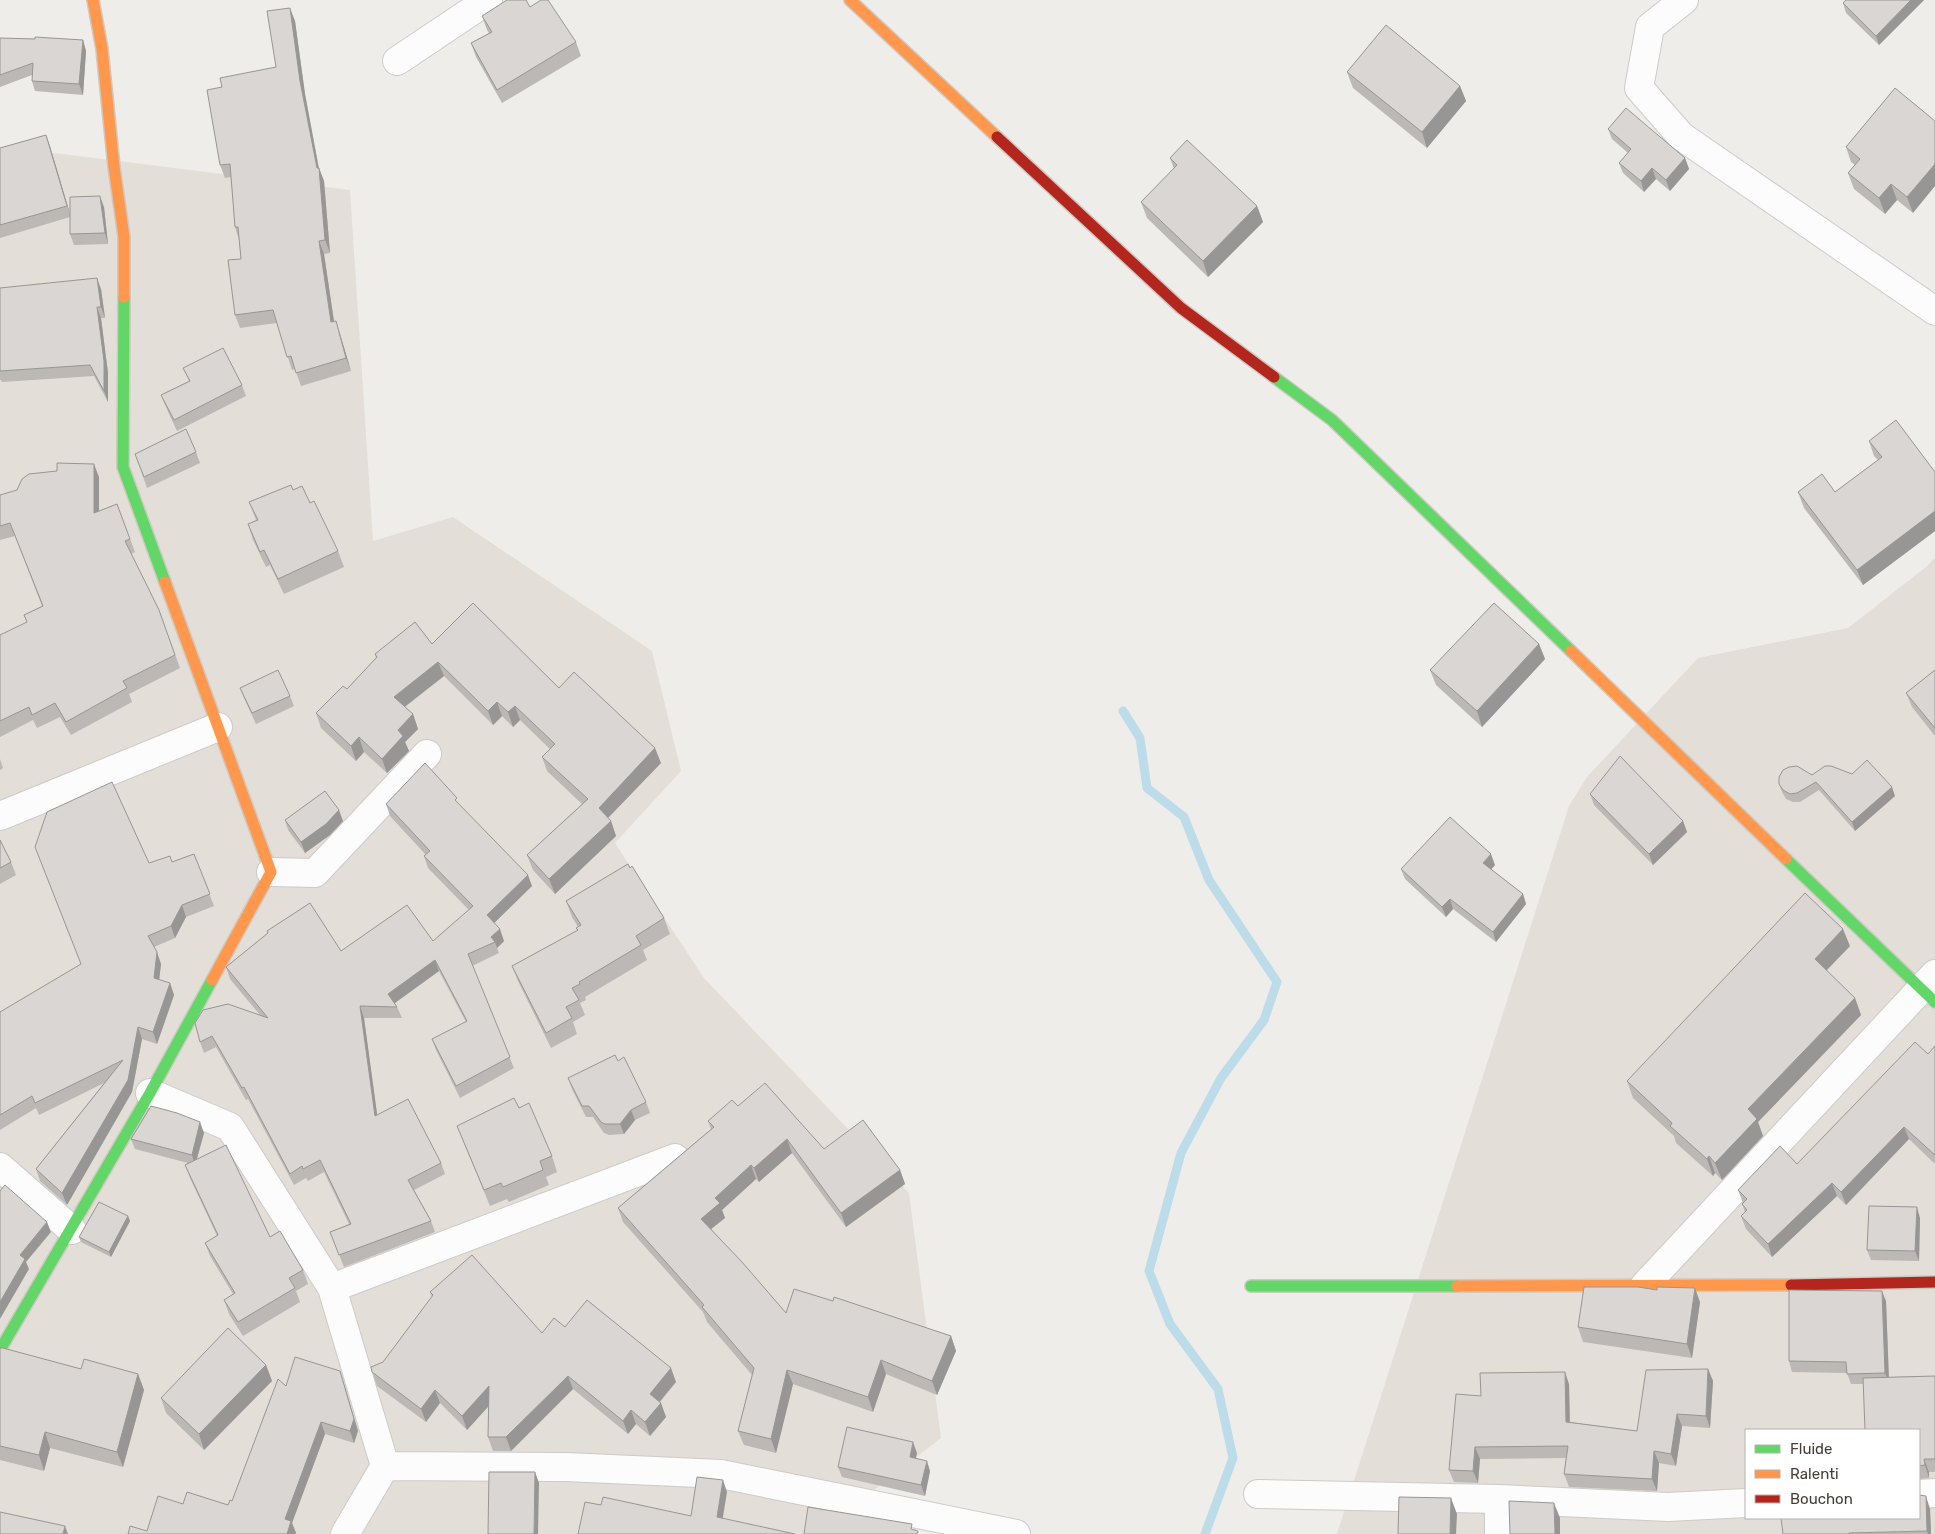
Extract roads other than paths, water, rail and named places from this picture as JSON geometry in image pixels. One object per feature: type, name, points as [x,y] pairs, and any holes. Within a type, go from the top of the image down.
[{"type":"street","points":[[0,1350],[150,1094],[271,872],[123,467],[124,236],[114,167],[102,49],[93,0]]},
{"type":"street","points":[[397,61],[488,0]]},
{"type":"street","points":[[850,0],[1182,308],[1332,420],[1930,988],[1645,1285]]},
{"type":"street","points":[[1684,0],[1650,27],[1639,88],[1681,136],[1935,312]]},
{"type":"street","points":[[0,816],[218,727]]},
{"type":"street","points":[[271,872],[315,873],[427,754]]},
{"type":"street","points":[[150,1094],[230,1127],[332,1288],[385,1466],[345,1534]]},
{"type":"street","points":[[332,1288],[675,1158]]},
{"type":"street","points":[[0,1167],[72,1230]]},
{"type":"street","points":[[1251,1286],[1935,1282]]},
{"type":"street","points":[[385,1466],[566,1467],[721,1474],[1016,1534]]},
{"type":"street","points":[[1920,1494],[1935,1493]]},
{"type":"street","points":[[1258,1494],[1499,1499],[1668,1507],[1745,1503]]},
{"type":"street","points":[[1499,1499],[1499,1534]]},
{"type":"waterway","points":[[1123,711],[1140,738],[1147,788],[1184,817],[1209,880],[1277,982],[1264,1020],[1221,1078],[1181,1153],[1149,1271],[1170,1324],[1218,1389],[1233,1458],[1205,1534]]}]
